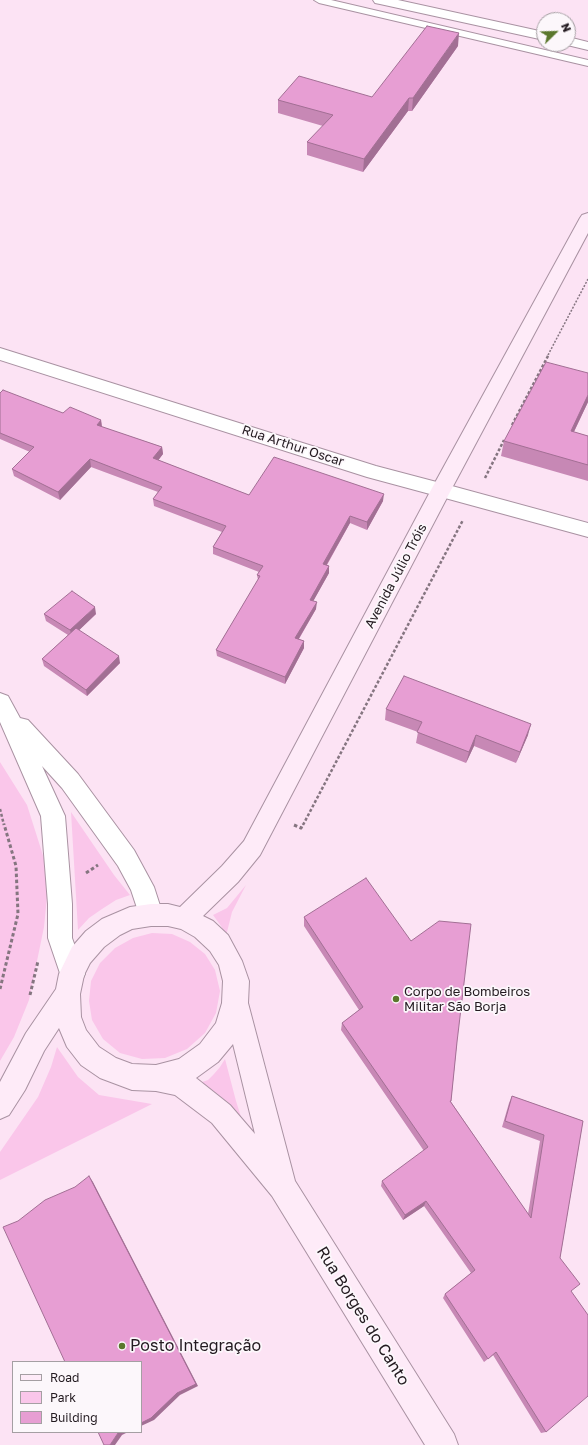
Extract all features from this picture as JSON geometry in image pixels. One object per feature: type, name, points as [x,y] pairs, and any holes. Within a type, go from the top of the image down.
[{"type":"main road","name":"Avenida Júlio Tróis","points":[[185,919],[197,905],[230,874],[250,851],[441,490],[588,218]]},
{"type":"main road","points":[[0,1106],[16,1081],[35,1042],[70,984],[81,955],[95,939],[111,926],[130,918],[150,914],[168,915],[185,919],[204,929],[219,943],[230,960],[236,981],[235,1003],[227,1030],[209,1053],[185,1070],[156,1078],[132,1077],[109,1069],[90,1056],[76,1038],[68,1017],[70,984]]},
{"type":"main road","name":"Rua Borges do Canto","points":[[235,1003],[282,1186]]},
{"type":"main road","name":"Rua Borges do Canto","points":[[156,1078],[180,1083],[198,1094],[221,1114],[282,1186],[443,1445]]},
{"type":"street","points":[[380,0],[536,34]]},
{"type":"street","points":[[576,43],[588,46]]},
{"type":"street","name":"Rua Arthur Oscar","points":[[0,354],[374,472],[588,530]]},
{"type":"street","points":[[4,708],[70,781],[126,858],[142,887],[150,914]]},
{"type":"street","points":[[4,708],[53,816],[60,904],[60,938],[70,984]]},
{"type":"lane","points":[[319,0],[588,63]]},
{"type":"path","points":[[511,427],[588,278]]},
{"type":"path","points":[[269,816],[301,828],[508,434]]},
{"type":"path","points":[[0,809],[16,866],[18,914],[0,989]]},
{"type":"green space","points":[[0,762],[27,805],[47,868],[47,897],[44,927],[29,1000],[14,1037],[0,1061]]},
{"type":"green space","points":[[71,812],[114,875],[130,895],[116,900],[102,909],[89,918],[78,930]]},
{"type":"green space","points":[[246,885],[232,912],[226,936],[213,915],[227,908]]},
{"type":"green space","points":[[152,933],[172,934],[190,942],[205,954],[215,970],[220,991],[216,1013],[205,1033],[187,1049],[165,1058],[142,1059],[120,1053],[103,1039],[92,1020],[89,1001],[91,981],[100,963],[115,948],[133,938]]},
{"type":"green space","points":[[57,1047],[78,1077],[99,1095],[152,1104],[0,1180],[0,1152],[38,1097],[51,1067]]},
{"type":"green space","points":[[225,1059],[242,1120],[199,1083],[208,1080]]},
{"type":"building","points":[[427,26],[459,33],[413,98],[409,98],[364,159],[307,142],[333,115],[278,100],[299,76],[372,97]]},
{"type":"building","points":[[546,362],[588,373],[588,395],[571,431],[588,436],[588,465],[504,441]]},
{"type":"building","points":[[3,390],[63,413],[70,407],[101,420],[97,425],[162,447],[153,458],[249,495],[274,457],[384,494],[367,522],[350,516],[323,564],[329,566],[310,600],[317,602],[295,638],[304,641],[285,677],[216,650],[260,576],[257,575],[263,566],[213,547],[226,526],[153,499],[162,487],[90,459],[58,492],[12,469],[34,447],[0,433],[0,393]]},
{"type":"building","points":[[72,591],[95,607],[70,630],[44,614]]},
{"type":"building","points":[[76,628],[119,656],[86,690],[42,659]]},
{"type":"building","points":[[404,676],[531,724],[520,752],[476,735],[469,752],[417,732],[422,722],[386,709]]},
{"type":"building","points":[[366,878],[411,941],[439,921],[471,924],[450,1101],[531,1218],[544,1135],[505,1121],[512,1096],[583,1121],[560,1258],[580,1284],[571,1291],[588,1315],[588,1396],[546,1432],[496,1352],[488,1359],[445,1294],[475,1270],[426,1201],[405,1215],[382,1181],[428,1147],[342,1023],[363,1007],[304,917]]},
{"type":"building","points":[[89,1176],[196,1384],[177,1393],[151,1418],[142,1422],[142,1361],[65,1361],[3,1227],[18,1221],[45,1200],[75,1187]]},
{"type":"building","points":[[98,1433],[118,1433],[110,1445],[104,1445]]},
{"type":"place","name":"Corpo de Bombeiros Militar São Borja","points":[[396,999]]},
{"type":"place","name":"Posto Integração","points":[[122,1346]]}]
